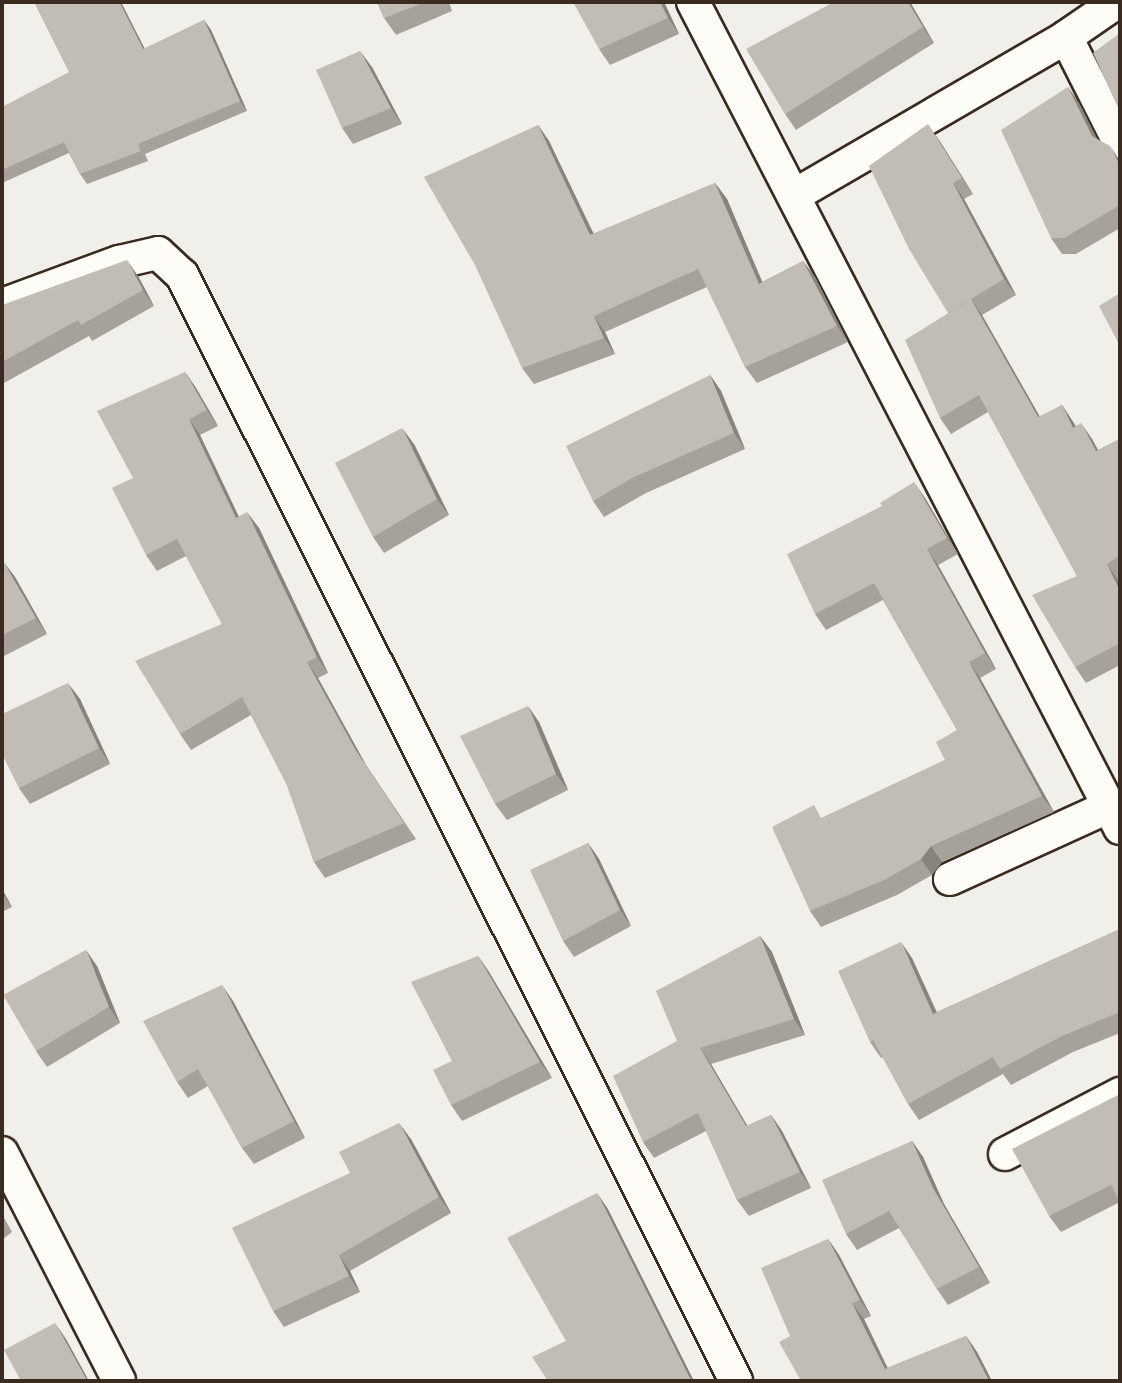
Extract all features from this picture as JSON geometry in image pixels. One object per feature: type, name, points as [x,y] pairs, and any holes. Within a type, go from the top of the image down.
[{"type":"street","points":[[693,2],[1115,817],[950,879]]},
{"type":"street","points":[[795,195],[1066,37],[1117,2]]},
{"type":"street","points":[[1066,37],[1120,144]]},
{"type":"street","points":[[2,306],[119,262],[158,253],[182,275],[736,1381]]},
{"type":"street","points":[[1004,1154],[1120,1094]]},
{"type":"street","points":[[2,1153],[119,1381]]},
{"type":"building","points":[[34,2],[119,2],[143,49],[204,20],[240,101],[138,144],[141,151],[80,174],[64,142],[2,170],[2,107],[69,72]]},
{"type":"building","points":[[377,2],[425,2],[384,18]]},
{"type":"building","points":[[573,2],[660,2],[668,18],[599,49]]},
{"type":"building","points":[[831,2],[908,2],[923,27],[785,114],[746,49]]},
{"type":"building","points":[[1120,33],[1120,112],[1093,53]]},
{"type":"building","points":[[360,51],[391,108],[342,128],[316,70]]},
{"type":"building","points":[[1068,87],[1092,136],[1110,146],[1120,166],[1120,205],[1064,238],[1051,238],[1001,130]]},
{"type":"building","points":[[928,124],[962,178],[953,183],[1004,279],[948,313],[909,249],[869,166]]},
{"type":"building","points":[[538,125],[590,235],[715,183],[759,284],[803,261],[837,326],[745,367],[698,269],[594,316],[604,338],[522,368],[475,265],[424,177]]},
{"type":"building","points":[[127,260],[143,290],[81,325],[78,320],[2,362],[2,305]]},
{"type":"building","points":[[1120,293],[1120,346],[1099,306]]},
{"type":"building","points":[[971,299],[1038,417],[1062,405],[1073,428],[1081,423],[1096,451],[1120,439],[1120,555],[1107,564],[1120,591],[1120,643],[1075,667],[1032,595],[1077,576],[979,395],[940,418],[905,340]]},
{"type":"building","points":[[185,372],[207,410],[189,419],[236,518],[247,512],[317,657],[307,662],[355,749],[404,823],[314,862],[287,785],[242,697],[180,734],[135,661],[222,624],[177,539],[146,555],[112,488],[133,478],[97,411]]},
{"type":"building","points":[[710,375],[734,433],[634,477],[593,501],[566,446]]},
{"type":"building","points":[[402,428],[437,499],[373,537],[335,463]]},
{"type":"building","points":[[914,482],[947,538],[927,549],[985,653],[969,662],[1042,796],[931,846],[921,859],[886,879],[810,911],[772,827],[814,805],[821,818],[945,760],[936,742],[957,730],[874,583],[815,614],[787,554],[882,506],[880,503]]},
{"type":"building","points":[[2,562],[36,618],[2,635]]},
{"type":"building","points":[[68,683],[99,748],[19,788],[2,754],[2,714]]},
{"type":"building","points":[[528,706],[556,774],[495,804],[460,736]]},
{"type":"building","points":[[588,843],[620,910],[563,941],[530,870]]},
{"type":"building","points":[[1120,929],[1120,1012],[1062,1036],[1000,1069],[993,1057],[908,1104],[873,1040],[870,1042],[838,971],[901,942],[933,1014]]},
{"type":"building","points":[[760,936],[794,1019],[700,1048],[746,1126],[771,1115],[800,1172],[737,1200],[698,1113],[643,1142],[613,1076],[677,1041],[656,991]]},
{"type":"building","points":[[86,950],[109,1007],[36,1051],[3,995]]},
{"type":"building","points":[[478,956],[540,1062],[451,1105],[433,1070],[452,1061],[411,982]]},
{"type":"building","points":[[222,985],[294,1121],[242,1148],[198,1069],[177,1082],[143,1021]]},
{"type":"building","points":[[1120,1094],[1120,1202],[1111,1185],[1049,1216],[1012,1149]]},
{"type":"building","points":[[399,1123],[439,1197],[339,1255],[349,1276],[273,1311],[232,1228],[350,1173],[339,1152]]},
{"type":"building","points":[[912,1141],[933,1188],[979,1267],[937,1289],[889,1211],[846,1234],[822,1180]]},
{"type":"building","points":[[597,1193],[691,1381],[548,1381],[532,1357],[566,1341],[507,1238]]},
{"type":"building","points":[[828,1239],[860,1300],[852,1303],[885,1369],[966,1336],[989,1381],[801,1381],[779,1342],[790,1336],[761,1268]]},
{"type":"building","points":[[55,1323],[87,1381],[21,1381],[4,1350]]}]
